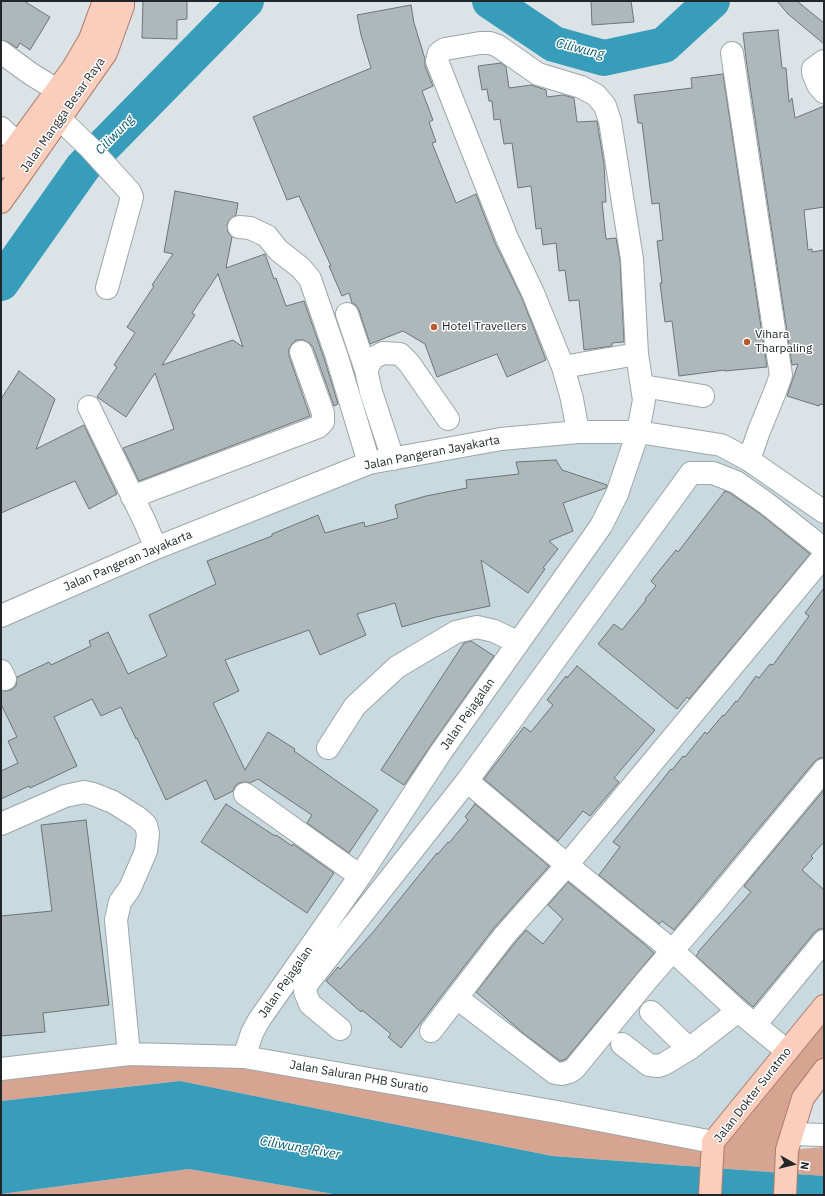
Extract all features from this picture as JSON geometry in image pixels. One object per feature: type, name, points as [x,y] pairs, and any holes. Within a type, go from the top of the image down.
[{"type":"main road","name":"Jalan Mangga Besar Raya","points":[[1,167],[57,90],[90,39],[104,1]]},
{"type":"main road","name":"Jalan Mangga Besar Raya","points":[[1,202],[106,53],[123,6],[123,1]]},
{"type":"main road","name":"Jalan Dokter Suratmo","points":[[710,1195],[713,1145],[824,1006]]},
{"type":"main road","points":[[784,1195],[788,1150],[803,1098],[824,1070]]},
{"type":"street","name":"Jalan Pejagalan","points":[[244,1057],[252,1033],[259,1020],[360,876],[441,752],[600,526],[616,494],[638,432],[644,400],[637,354],[632,259],[610,121],[605,106],[596,95],[581,87],[538,74],[498,46],[490,43],[480,43],[445,49],[439,53],[437,61],[507,238],[533,293],[563,367]]},
{"type":"street","points":[[1,52],[31,74],[57,90]]},
{"type":"street","points":[[732,53],[781,375],[749,460]]},
{"type":"street","points":[[824,61],[813,69],[813,73],[818,85],[824,92]]},
{"type":"street","points":[[59,118],[117,177],[130,192],[132,197],[107,288]]},
{"type":"street","points":[[1,128],[18,144]]},
{"type":"street","points":[[239,226],[250,228],[267,236],[278,250],[301,268],[310,279],[337,357],[369,463]]},
{"type":"street","points":[[347,314],[366,370],[371,392],[394,459]]},
{"type":"street","points":[[132,497],[318,427],[323,422],[323,413],[302,352]]},
{"type":"street","points":[[366,370],[373,358],[383,353],[400,354],[409,363],[448,419]]},
{"type":"street","points":[[578,432],[572,399],[563,367],[637,354]]},
{"type":"street","points":[[436,383],[458,447]]},
{"type":"street","points":[[643,386],[702,396]]},
{"type":"street","points":[[89,407],[156,548]]},
{"type":"street","name":"Jalan Pangeran Jayakarta","points":[[1,616],[156,548],[369,463],[501,439],[578,432],[638,432],[721,445],[749,460],[824,512]]},
{"type":"street","points":[[340,1029],[310,1004],[305,992],[307,984],[467,781],[691,473],[713,473],[736,482],[766,503],[824,549]]},
{"type":"street","points":[[431,1031],[504,936],[567,865],[824,556]]},
{"type":"street","points":[[328,748],[355,706],[397,667],[456,632],[477,627],[494,630],[517,642]]},
{"type":"street","points":[[457,998],[555,1073],[561,1074],[574,1069],[824,770]]},
{"type":"street","points":[[467,781],[672,951],[738,1011],[787,1051]]},
{"type":"street","points":[[1,824],[65,796],[84,792],[94,794],[113,802],[137,817],[146,825],[148,834],[146,851],[130,888],[120,902],[116,920],[130,1054]]},
{"type":"street","points":[[245,794],[360,876]]},
{"type":"street","points":[[755,1025],[824,941]]},
{"type":"street","points":[[622,1044],[649,1065],[658,1066],[690,1049],[738,1011]]},
{"type":"street","points":[[651,1012],[690,1049]]},
{"type":"street","name":"Jalan Saluran PHB Suratio","points":[[1,1069],[130,1054],[244,1057],[550,1111],[713,1145]]},
{"type":"street","points":[[792,1134],[824,1134]]},
{"type":"shaded area","points":[[573,432],[721,445],[824,513],[824,1006],[713,1142],[498,1101],[1,1069],[1,619],[369,463]]},
{"type":"shaded area","points":[[824,1006],[824,1072],[788,1150],[824,1147],[824,1176],[552,1156],[180,1081],[1,1101],[1,1069],[244,1057],[713,1142]]},
{"type":"shaded area","points":[[189,1169],[339,1195],[1,1195],[1,1194]]},
{"type":"water","name":"Ciliwung River","points":[[180,1081],[552,1156],[824,1176],[824,1195],[339,1195],[189,1169],[1,1194],[1,1101]]},
{"type":"building","points":[[1,1],[24,1],[50,17],[30,50],[20,43],[17,48],[8,42],[1,40]]},
{"type":"building","points":[[143,1],[187,1],[187,19],[177,20],[177,39],[142,38]]},
{"type":"building","points":[[591,1],[631,1],[634,22],[592,25]]},
{"type":"building","points":[[777,1],[797,1],[824,23],[824,44],[788,14]]},
{"type":"building","points":[[411,5],[414,23],[425,59],[425,66],[433,86],[422,91],[433,120],[429,122],[436,142],[432,143],[456,203],[476,194],[495,243],[522,298],[546,360],[507,377],[497,354],[437,377],[425,344],[403,331],[370,344],[359,310],[356,305],[352,303],[349,293],[342,296],[329,266],[331,266],[299,196],[287,200],[253,117],[371,68],[361,35],[357,15]]},
{"type":"building","points":[[778,30],[782,68],[786,68],[789,102],[792,98],[795,118],[824,106],[824,207],[804,210],[808,250],[812,249],[812,252],[824,250],[824,405],[820,404],[819,406],[787,396],[798,364],[792,365],[743,33]]},
{"type":"building","points":[[501,63],[506,67],[509,88],[531,85],[546,90],[547,97],[563,95],[574,98],[577,122],[597,121],[604,164],[606,202],[602,202],[606,239],[616,238],[620,260],[624,342],[612,343],[612,346],[584,350],[579,300],[569,301],[565,270],[559,271],[556,243],[543,245],[541,228],[536,229],[531,186],[518,188],[512,143],[504,144],[500,119],[494,120],[492,101],[489,101],[487,89],[482,90],[478,66]]},
{"type":"building","points":[[723,74],[767,367],[725,370],[679,376],[672,321],[665,322],[660,283],[662,283],[657,241],[663,240],[659,203],[652,204],[642,123],[638,123],[634,95],[692,88],[691,78]]},
{"type":"building","points":[[175,191],[238,203],[236,215],[229,220],[227,225],[228,232],[232,237],[226,268],[265,254],[274,279],[276,278],[286,306],[304,301],[338,404],[334,406],[313,347],[304,340],[296,340],[289,349],[289,356],[310,416],[139,481],[123,448],[174,429],[155,373],[126,417],[97,397],[117,367],[114,365],[135,333],[127,327],[154,286],[152,285],[173,254],[164,252]],"holes":[[[218,274],[243,347],[233,340],[162,365],[195,315],[192,313]]]},
{"type":"building","points":[[19,371],[55,399],[36,449],[84,425],[117,494],[89,509],[75,481],[1,513],[1,399]]},
{"type":"building","points":[[556,460],[562,470],[607,485],[606,488],[563,503],[573,531],[549,541],[558,549],[543,568],[545,569],[528,593],[481,560],[490,606],[436,617],[402,627],[395,603],[357,614],[366,635],[320,655],[309,630],[225,660],[239,691],[213,703],[245,770],[268,732],[295,749],[294,751],[378,810],[349,853],[307,823],[312,815],[258,779],[250,783],[239,783],[235,786],[233,791],[215,800],[206,780],[166,800],[121,707],[101,716],[92,699],[54,717],[77,766],[30,788],[29,786],[1,799],[1,771],[18,763],[8,741],[17,737],[1,704],[1,690],[11,690],[16,686],[17,677],[49,662],[51,665],[91,646],[89,641],[108,632],[128,674],[167,656],[149,615],[216,584],[207,561],[272,536],[272,534],[318,515],[325,533],[364,522],[365,527],[398,518],[395,505],[426,496],[467,488],[466,480],[519,474],[516,462]]},
{"type":"building","points":[[725,491],[759,513],[810,554],[689,699],[687,697],[677,709],[598,644],[614,624],[622,630],[656,586],[651,581],[676,550],[678,552]]},
{"type":"building","points":[[824,588],[824,758],[819,758],[814,762],[674,930],[662,921],[659,924],[599,875],[620,847],[613,842],[671,769],[672,770],[683,756],[685,757],[705,732],[707,734],[736,701],[737,702],[756,676],[759,678],[770,664],[773,665],[809,616],[805,613]]},
{"type":"building","points":[[471,641],[494,656],[404,785],[381,770],[464,643]]},
{"type":"building","points":[[577,666],[655,730],[614,778],[619,782],[590,816],[583,811],[558,841],[484,779],[524,727],[531,732],[553,705],[547,700],[566,676],[567,678]]},
{"type":"building","points":[[824,790],[824,842],[811,856],[813,858],[802,870],[824,890],[824,929],[819,929],[814,933],[753,1007],[696,956],[751,892],[744,886]]},
{"type":"building","points":[[226,804],[275,836],[276,835],[292,846],[293,844],[334,873],[307,913],[201,842]]},
{"type":"building","points":[[475,804],[549,866],[494,928],[401,1048],[388,1037],[391,1034],[362,1010],[361,1012],[326,981],[338,967],[340,969],[374,931],[437,853],[438,854],[448,842],[449,843],[468,820],[465,817]]},
{"type":"building","points":[[86,820],[109,1005],[43,1013],[45,1032],[1,1036],[1,916],[52,911],[41,825]]},
{"type":"building","points":[[568,882],[654,953],[566,1059],[560,1061],[523,1033],[476,992],[526,930],[543,944],[563,919],[548,905]]},
{"type":"waterway","name":"Ciliwung","points":[[1,283],[83,167],[246,1]]},
{"type":"waterway","name":"Ciliwung","points":[[490,1],[554,44],[604,58],[664,45],[712,1]]},
{"type":"place","name":"Hotel Travellers","points":[[434,327]]},
{"type":"place","name":"Vihara Tharpaling","points":[[747,342]]}]
